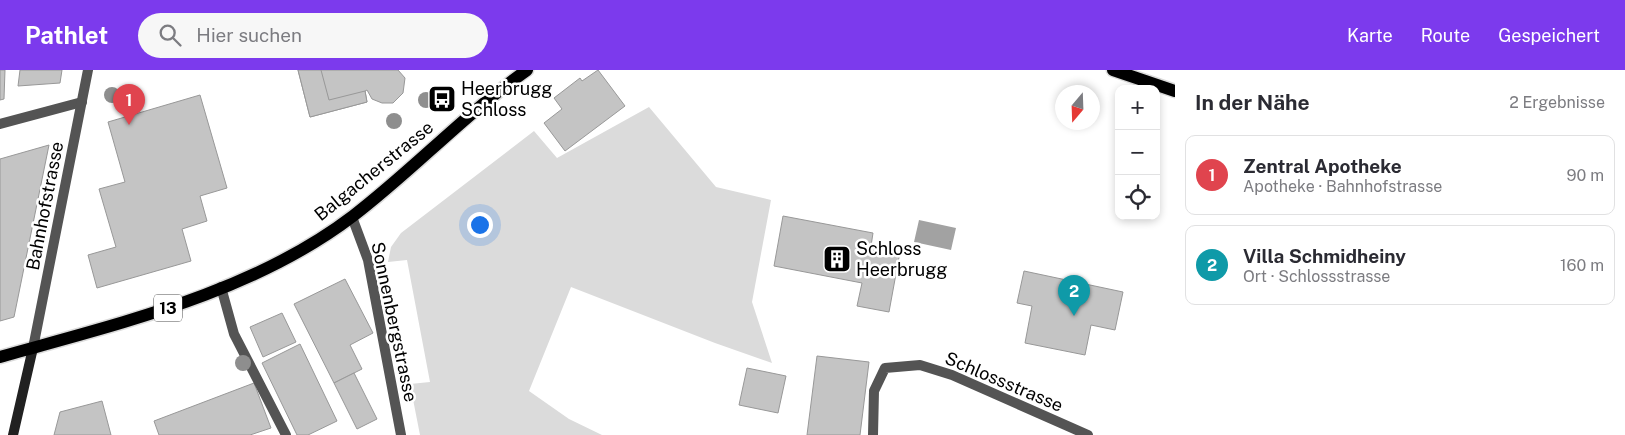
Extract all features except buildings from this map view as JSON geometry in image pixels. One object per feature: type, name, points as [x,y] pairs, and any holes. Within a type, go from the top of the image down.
[{"type":"main road","name":"Balgacherstrasse","points":[[33,348],[145,316],[221,287],[271,266],[298,252],[352,216],[493,96],[527,70]]},
{"type":"main road","points":[[1113,70],[1175,91]]},
{"type":"main road","points":[[13,435],[33,348]]},
{"type":"main road","name":"13","points":[[0,357],[33,348]]},
{"type":"street","name":"Bahnhofstrasse","points":[[33,348],[88,70]]},
{"type":"street","points":[[0,124],[82,102]]},
{"type":"street","name":"Sonnenbergstrasse","points":[[352,216],[368,260],[401,435]]},
{"type":"street","points":[[221,287],[234,334],[286,435]]},
{"type":"street","name":"Schlossstrasse","points":[[873,435],[874,391],[885,368],[920,366],[952,375],[1088,435]]},
{"type":"shaded area","points":[[649,107],[716,187],[771,200],[752,302],[772,363],[571,287],[529,391],[569,419],[602,435],[420,435],[410,384],[430,382],[407,260],[388,262],[391,247],[401,233],[534,131],[557,158]]},
{"type":"shaded area","points":[[919,220],[956,228],[951,250],[914,242]]},
{"type":"place","name":"Heerbrugg Schloss","points":[[442,99]]},
{"type":"place","name":"Zentral Apotheke","points":[[129,125]]},
{"type":"place","name":"Schloss Heerbrugg","points":[[837,259]]},
{"type":"place","name":"Villa Schmidheiny","points":[[1074,316]]}]
